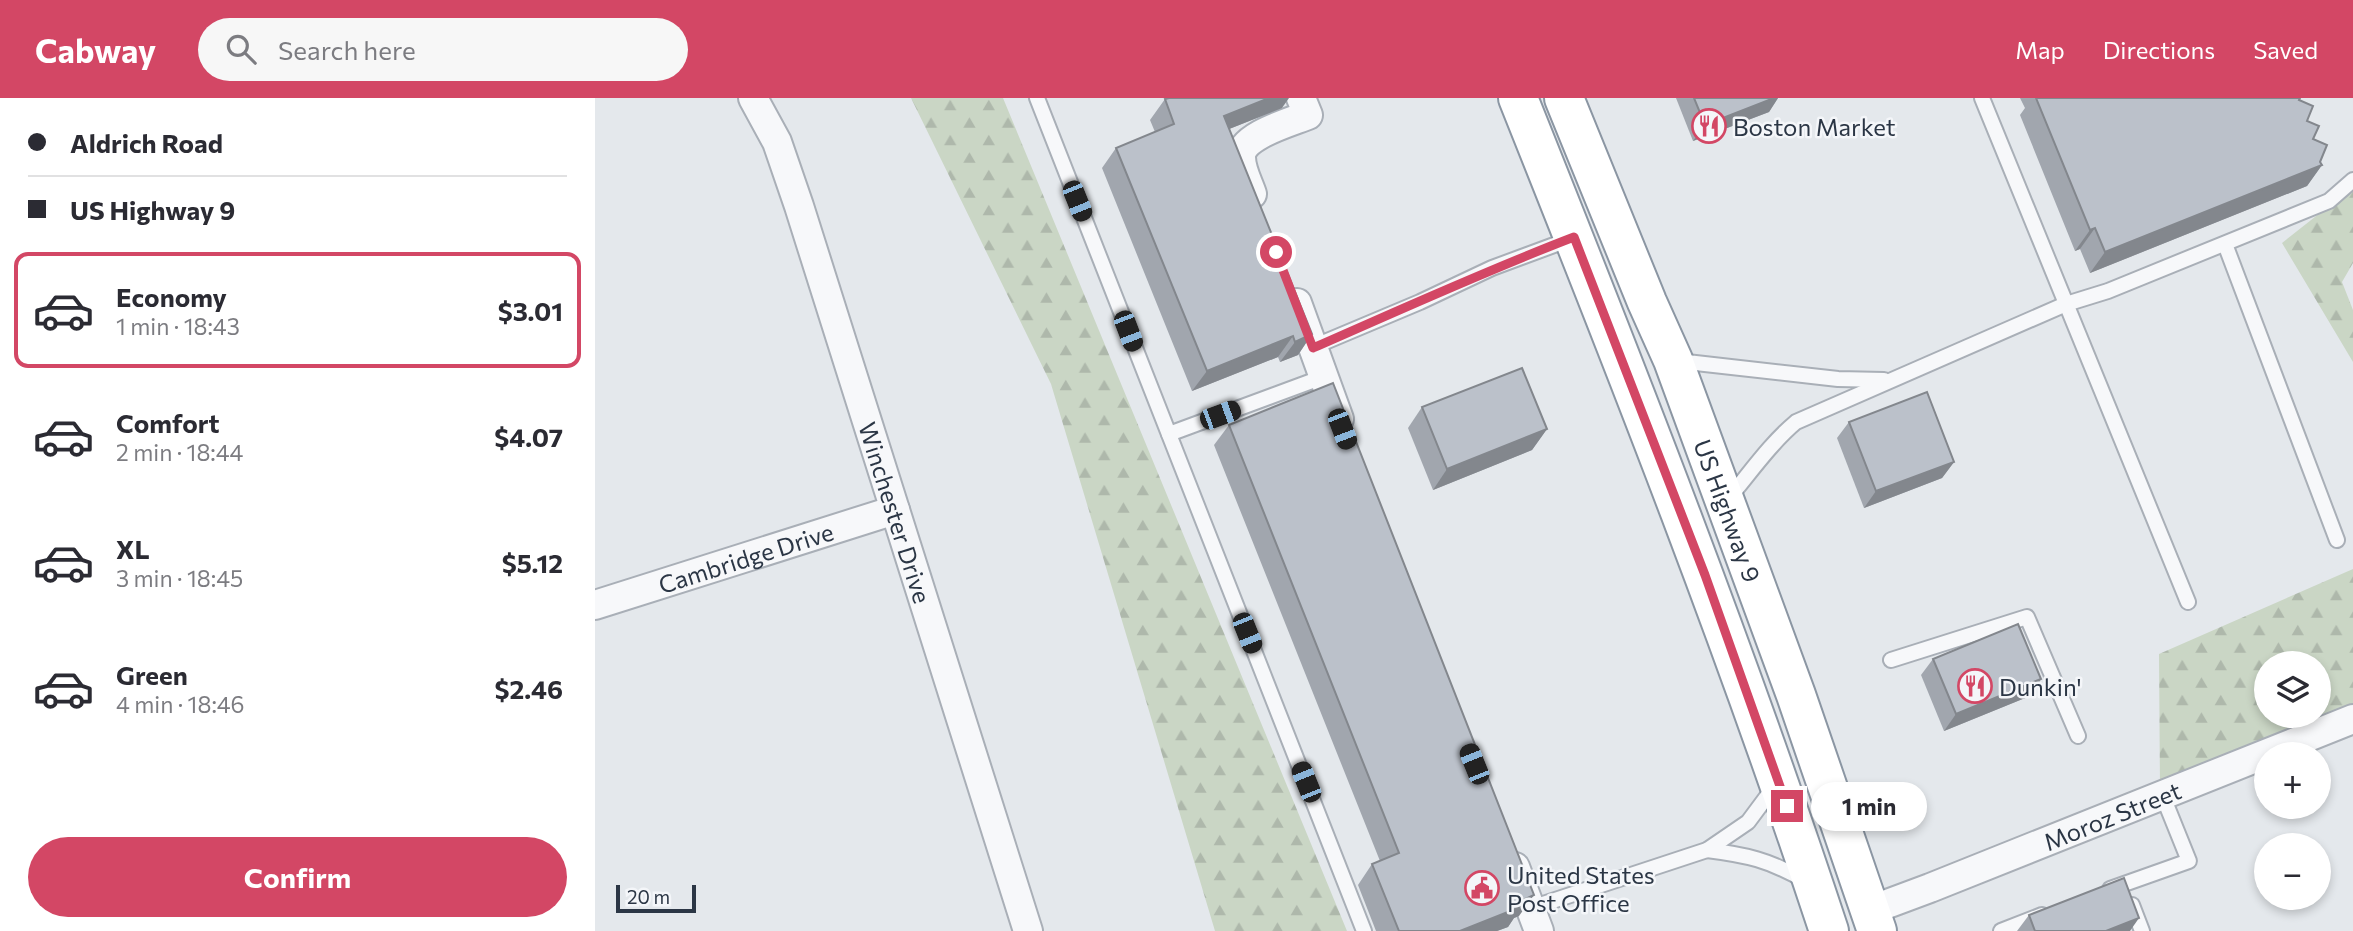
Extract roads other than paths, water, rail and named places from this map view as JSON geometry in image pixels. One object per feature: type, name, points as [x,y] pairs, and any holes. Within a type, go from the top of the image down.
[{"type":"highway","name":"US Highway 9","points":[[1518,98],[1705,575],[1779,780],[1829,931]]},
{"type":"highway","name":"US Highway 9","points":[[1565,98],[1673,360],[1793,688],[1874,920]]},
{"type":"street","name":"Winchester Drive","points":[[753,98],[777,142],[795,193],[1028,931]]},
{"type":"street","points":[[1263,219],[1243,171],[1240,155],[1244,146],[1256,136],[1308,115],[1301,98]]},
{"type":"street","points":[[1288,281],[1348,443]]},
{"type":"street","name":"Cambridge Drive","points":[[595,605],[895,510]]},
{"type":"street","name":"Moroz Street","points":[[1874,920],[1930,888],[2353,719]]},
{"type":"street","points":[[1507,847],[1535,920]]},
{"type":"lane","points":[[1037,98],[1364,931]]},
{"type":"lane","points":[[1982,98],[2188,602]]},
{"type":"lane","points":[[1725,503],[1776,439],[1795,422],[2066,304],[2108,291],[2329,201],[2353,180]]},
{"type":"lane","points":[[1313,348],[1420,303],[1492,268],[1574,237]]},
{"type":"lane","points":[[2225,244],[2337,540]]},
{"type":"lane","points":[[1673,360],[1837,379],[1889,380]]},
{"type":"lane","points":[[1169,434],[1324,377]]},
{"type":"lane","points":[[1891,660],[2027,617],[2078,736]]},
{"type":"lane","points":[[1535,920],[1707,850],[1748,822],[1779,780]]},
{"type":"lane","points":[[2100,893],[2189,861],[2162,794]]},
{"type":"lane","points":[[1707,850],[1745,855],[1777,864],[1814,885]]},
{"type":"lane","points":[[2124,884],[2142,931]]},
{"type":"lane","points":[[2001,931],[2050,912]]},
{"type":"place","name":"Boston Market","points":[[1709,126]]},
{"type":"place","name":"Dunkin'","points":[[1975,686]]},
{"type":"place","name":"United States Post Office","points":[[1482,888]]}]
